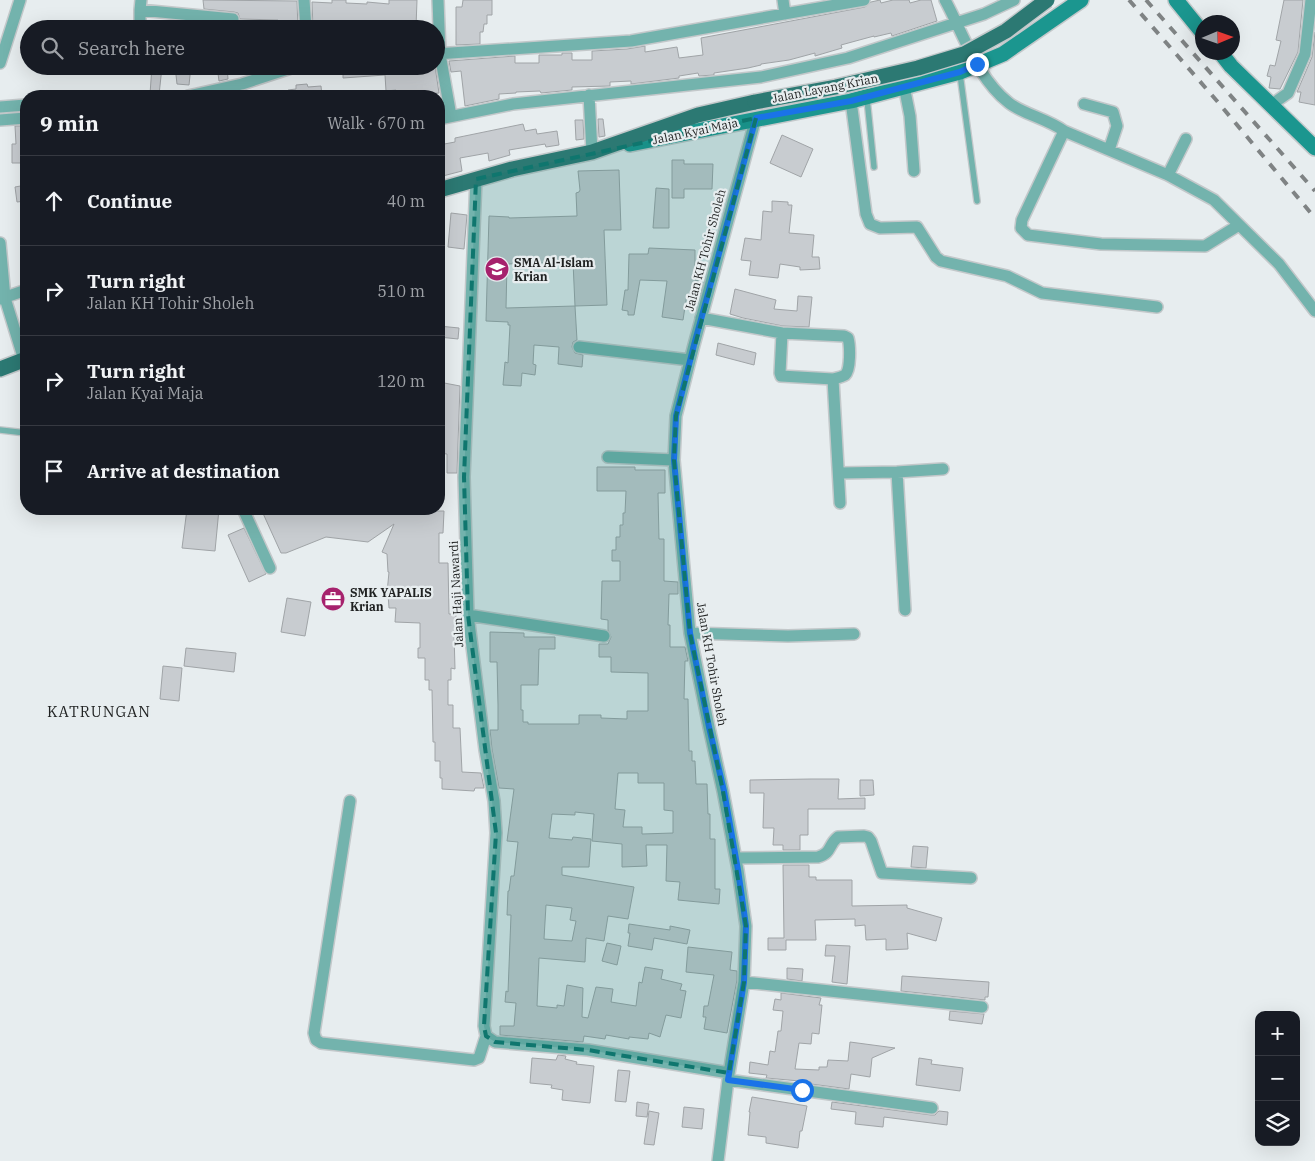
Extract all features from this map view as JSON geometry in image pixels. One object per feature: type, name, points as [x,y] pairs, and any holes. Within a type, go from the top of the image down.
[{"type":"main road","name":"Jalan Layang Krian","points":[[592,148],[698,115],[836,87],[918,68],[964,54],[1006,32],[1047,0]]},
{"type":"main road","name":"Jalan Kyai Maja","points":[[445,188],[592,148]]},
{"type":"main road","points":[[0,369],[20,361]]},
{"type":"street","points":[[0,63],[20,0]]},
{"type":"street","points":[[304,0],[305,20]]},
{"type":"street","points":[[438,0],[438,20]]},
{"type":"street","points":[[783,0],[785,14]]},
{"type":"street","points":[[445,54],[631,41],[864,0]]},
{"type":"street","points":[[945,0],[987,81],[1010,104],[1056,125],[1064,131],[1168,175],[1214,200],[1279,264],[1315,312]]},
{"type":"street","points":[[445,118],[513,104],[589,99],[761,77],[848,58],[984,14],[1014,0]]},
{"type":"street","name":"Jalan Kyai Maja","points":[[592,148],[851,101],[960,72],[975,60],[1003,54],[1080,0]]},
{"type":"street","points":[[1176,0],[1195,23]]},
{"type":"street","points":[[1271,105],[1288,93],[1305,54],[1311,0]]},
{"type":"street","points":[[140,20],[140,5],[233,19]]},
{"type":"street","points":[[1226,60],[1315,148]]},
{"type":"street","points":[[215,90],[270,75]]},
{"type":"street","points":[[442,75],[451,116]]},
{"type":"street","points":[[904,86],[910,116],[914,171]]},
{"type":"street","points":[[589,99],[592,148]]},
{"type":"street","points":[[851,101],[866,214],[870,224],[880,228],[917,227],[936,257],[941,261],[1002,275],[1042,294],[1157,306]]},
{"type":"street","points":[[1084,104],[1112,112],[1116,119],[1117,126],[1109,150]]},
{"type":"street","points":[[0,107],[20,106]]},
{"type":"street","points":[[0,120],[20,118]]},
{"type":"street","name":"Jalan KH Tohir Sholeh","points":[[718,1161],[728,1077],[744,982],[746,926],[736,858],[690,633],[674,460],[676,416],[756,118]]},
{"type":"street","points":[[1064,131],[1022,220],[1020,228],[1028,235],[1101,244],[1205,246],[1239,225]]},
{"type":"street","points":[[1168,175],[1186,139]]},
{"type":"street","name":"Jalan Haji Nawardi","points":[[476,179],[464,477],[468,615],[485,750],[494,802],[496,833],[484,1026],[486,1036]]},
{"type":"street","points":[[0,244],[2,298],[20,345]]},
{"type":"street","points":[[2,298],[20,292]]},
{"type":"street","points":[[701,318],[782,333],[844,336],[848,338],[849,344],[849,369],[846,374],[833,380],[781,376],[782,333]]},
{"type":"street","points":[[579,347],[690,360]]},
{"type":"street","points":[[833,380],[840,473],[840,504]]},
{"type":"street","points":[[608,457],[674,460]]},
{"type":"street","points":[[840,473],[897,472],[942,468]]},
{"type":"street","points":[[897,472],[905,610]]},
{"type":"street","points":[[246,515],[270,568]]},
{"type":"street","points":[[468,615],[604,636]]},
{"type":"street","points":[[690,633],[780,636],[854,634]]},
{"type":"street","points":[[350,801],[314,1033],[316,1040],[321,1043],[474,1060],[479,1058],[486,1036],[495,1042],[588,1050],[728,1077],[932,1108]]},
{"type":"street","points":[[736,858],[818,857],[829,851],[834,840],[838,837],[864,836],[871,841],[882,873],[971,878]]},
{"type":"street","points":[[744,982],[982,1007]]},
{"type":"lane","points":[[960,72],[977,201]]},
{"type":"lane","points":[[867,97],[874,167]]},
{"type":"lane","points":[[0,430],[20,432]]},
{"type":"highlighted area","points":[[756,118],[676,416],[674,460],[690,633],[723,791],[746,926],[744,982],[729,1073],[588,1050],[495,1042],[486,1036],[484,1026],[496,833],[468,615],[464,477],[476,179]]},
{"type":"building","points":[[203,0],[297,1],[298,20],[240,19],[238,13],[204,9]]},
{"type":"building","points":[[332,0],[346,0],[346,3],[389,4],[389,0],[417,0],[416,20],[313,20],[312,2],[332,3]]},
{"type":"building","points":[[463,0],[492,0],[492,15],[487,15],[487,24],[484,24],[483,32],[480,32],[480,44],[456,45],[456,7],[462,7]]},
{"type":"building","points":[[880,0],[881,3],[893,0],[909,0],[910,3],[931,0],[937,21],[892,36],[891,33],[874,36],[841,45],[842,48],[815,56],[815,53],[789,60],[714,73],[714,75],[699,76],[698,73],[679,76],[679,78],[631,84],[631,81],[610,82],[610,86],[572,87],[572,90],[541,93],[540,91],[499,94],[499,99],[465,106],[461,71],[451,72],[449,61],[515,56],[515,63],[539,63],[539,55],[562,55],[562,53],[572,53],[572,60],[592,60],[592,51],[645,46],[645,52],[677,47],[679,58],[703,55],[701,38],[865,7],[871,2]]},
{"type":"building","points":[[1284,0],[1303,0],[1298,52],[1280,89],[1269,88],[1271,77],[1267,76],[1270,65],[1275,66],[1281,41],[1276,40]]},
{"type":"building","points":[[1315,32],[1315,105],[1299,102],[1301,92],[1297,92],[1312,57]]},
{"type":"building","points":[[151,75],[161,75],[160,90],[150,90]]},
{"type":"building","points":[[176,75],[190,75],[189,85],[177,84]]},
{"type":"building","points":[[218,75],[228,75],[228,79],[219,81]]},
{"type":"building","points":[[343,75],[385,75],[343,78]]},
{"type":"building","points":[[385,75],[436,75],[439,90],[396,90],[386,90]]},
{"type":"building","points":[[307,84],[308,87],[321,86],[321,90],[288,90],[296,89],[296,85]]},
{"type":"building","points":[[598,119],[603,119],[605,136],[599,137]]},
{"type":"building","points":[[575,120],[583,120],[584,139],[576,140]]},
{"type":"building","points":[[523,124],[525,131],[536,129],[537,134],[557,131],[559,145],[546,147],[545,144],[509,150],[510,155],[489,161],[488,153],[460,158],[462,171],[445,175],[445,144],[455,142],[455,138]]},
{"type":"building","points":[[15,126],[20,126],[20,163],[12,163],[12,144],[16,144]]},
{"type":"building","points":[[782,135],[813,149],[801,177],[770,163]]},
{"type":"building","points":[[672,160],[684,160],[684,164],[713,164],[712,189],[684,189],[684,198],[672,198]]},
{"type":"building","points":[[619,170],[621,230],[604,230],[607,305],[575,306],[577,340],[573,342],[572,347],[575,353],[583,355],[582,367],[558,364],[559,347],[534,345],[533,364],[536,365],[535,375],[522,373],[521,386],[503,385],[505,362],[508,363],[510,325],[508,325],[508,322],[486,321],[489,216],[509,218],[577,216],[576,193],[580,190],[578,171]],"holes":[[[573,262],[575,306],[506,308],[507,264]]]},
{"type":"building","points":[[20,186],[20,202],[17,202],[15,187]]},
{"type":"building","points":[[656,188],[669,189],[669,228],[653,228]]},
{"type":"building","points":[[772,201],[788,202],[788,205],[792,205],[789,233],[814,235],[812,257],[819,257],[820,269],[800,270],[800,267],[780,264],[778,278],[749,275],[751,261],[741,260],[745,238],[761,240],[763,211],[772,212]]},
{"type":"building","points":[[451,213],[467,215],[464,249],[448,247]]},
{"type":"building","points":[[649,248],[695,250],[695,280],[703,282],[700,296],[687,294],[683,320],[662,317],[667,281],[640,280],[634,315],[628,315],[628,311],[622,310],[625,290],[628,290],[629,254],[648,254]]},
{"type":"building","points":[[735,289],[776,300],[774,309],[797,311],[798,296],[812,297],[809,327],[783,326],[730,314]]},
{"type":"building","points":[[445,327],[459,328],[458,339],[445,338]]},
{"type":"building","points":[[718,343],[756,353],[754,365],[716,355]]},
{"type":"building","points":[[445,383],[460,386],[457,473],[447,473],[447,454],[445,454]]},
{"type":"building","points":[[597,467],[635,467],[635,470],[665,470],[665,493],[658,493],[659,539],[664,539],[664,581],[678,582],[678,594],[669,594],[668,625],[670,625],[670,647],[685,647],[688,661],[685,661],[684,699],[688,699],[689,751],[692,751],[692,761],[695,761],[696,784],[707,784],[710,839],[715,839],[715,889],[720,889],[719,904],[678,900],[680,882],[666,881],[667,845],[646,845],[647,866],[622,867],[622,844],[592,841],[594,814],[575,812],[575,815],[552,814],[549,838],[572,840],[573,837],[591,839],[589,867],[562,867],[562,875],[634,887],[628,919],[608,916],[604,941],[586,938],[585,962],[539,958],[537,1006],[557,1008],[557,1005],[564,1006],[567,985],[583,988],[582,1017],[588,1018],[596,987],[613,989],[611,1002],[636,1006],[639,982],[642,983],[645,967],[663,970],[661,979],[682,984],[680,990],[686,991],[681,1018],[666,1015],[660,1037],[649,1033],[648,1039],[629,1037],[629,1039],[606,1035],[605,1039],[584,1036],[583,1042],[500,1035],[500,1026],[514,1026],[516,1003],[505,1002],[506,991],[508,992],[511,915],[507,915],[508,891],[511,876],[514,876],[518,842],[507,841],[514,789],[499,788],[492,749],[490,730],[498,730],[498,705],[497,662],[490,662],[490,632],[524,633],[524,637],[555,637],[555,649],[539,649],[538,685],[521,685],[523,722],[528,722],[528,724],[579,724],[579,715],[601,715],[601,718],[627,719],[627,711],[648,711],[648,673],[611,672],[611,657],[599,657],[599,644],[608,644],[611,637],[608,630],[608,620],[601,619],[602,581],[620,581],[620,561],[612,561],[612,550],[616,550],[616,537],[620,537],[620,525],[623,525],[626,491],[597,491]],"holes":[[[618,773],[638,773],[638,783],[664,783],[664,810],[673,811],[673,833],[642,834],[642,827],[623,827],[625,810],[615,809]],[[546,905],[572,908],[570,920],[576,921],[572,941],[544,939]]]},
{"type":"building","points":[[186,515],[218,515],[215,551],[182,548]]},
{"type":"building","points":[[264,515],[444,515],[443,533],[439,533],[439,563],[448,563],[449,614],[456,614],[456,633],[454,633],[455,669],[451,668],[451,680],[448,680],[448,705],[453,705],[453,728],[460,728],[462,772],[481,773],[484,788],[475,788],[474,791],[442,789],[440,761],[435,761],[435,742],[433,742],[432,690],[429,690],[429,680],[425,680],[425,658],[418,658],[420,623],[395,622],[396,608],[389,608],[387,554],[382,552],[394,524],[368,542],[326,537],[286,553],[281,553]]},
{"type":"building","points":[[244,528],[266,574],[249,582],[228,535]]},
{"type":"building","points":[[287,598],[311,602],[305,636],[281,632]]},
{"type":"building","points":[[186,648],[236,653],[234,672],[184,666]]},
{"type":"building","points":[[163,666],[182,668],[179,701],[160,699]]},
{"type":"building","points":[[839,779],[838,799],[865,798],[865,809],[808,809],[808,835],[800,835],[800,850],[783,850],[783,845],[773,845],[774,828],[763,828],[764,793],[750,793],[750,780]]},
{"type":"building","points":[[860,780],[873,780],[874,795],[860,796]]},
{"type":"building","points":[[913,846],[928,847],[926,868],[911,867]]},
{"type":"building","points":[[783,865],[809,865],[809,877],[816,877],[816,880],[852,880],[852,906],[907,905],[907,908],[942,918],[936,941],[907,933],[908,949],[886,950],[886,939],[866,940],[865,925],[855,926],[855,919],[815,920],[816,940],[786,940],[786,950],[768,950],[768,938],[784,938]]},
{"type":"building","points":[[629,924],[670,930],[670,926],[690,930],[687,944],[654,938],[652,950],[628,946]]},
{"type":"building","points":[[607,943],[621,946],[617,965],[602,961]]},
{"type":"building","points":[[826,945],[850,946],[847,984],[832,982],[835,956],[825,956]]},
{"type":"building","points":[[688,947],[732,952],[730,970],[737,971],[737,980],[727,1033],[704,1029],[706,1017],[703,1017],[704,1006],[708,1006],[714,975],[686,972]]},
{"type":"building","points":[[787,968],[803,969],[802,981],[787,979]]},
{"type":"building","points":[[902,976],[989,982],[988,997],[985,997],[985,1000],[901,991]]},
{"type":"building","points":[[781,993],[821,998],[819,1005],[822,1005],[819,1034],[812,1033],[811,1044],[799,1043],[795,1069],[819,1070],[819,1067],[827,1067],[828,1060],[848,1061],[850,1042],[895,1048],[872,1058],[870,1077],[851,1074],[849,1089],[811,1084],[811,1082],[766,1078],[767,1075],[749,1073],[750,1062],[768,1065],[770,1051],[775,1052],[778,1031],[781,1031],[783,1011],[773,1010],[775,999],[781,1000]]},
{"type":"building","points":[[950,1011],[984,1014],[982,1024],[949,1020]]},
{"type":"building","points":[[558,1055],[566,1056],[565,1059],[577,1062],[576,1064],[594,1066],[590,1103],[562,1100],[563,1090],[551,1088],[552,1085],[530,1083],[532,1058],[556,1060]]},
{"type":"building","points":[[919,1058],[932,1060],[931,1064],[963,1068],[960,1091],[916,1085]]},
{"type":"building","points":[[618,1070],[630,1071],[626,1102],[615,1101]]},
{"type":"building","points":[[752,1097],[807,1106],[802,1131],[800,1131],[798,1148],[766,1143],[766,1137],[748,1135]]},
{"type":"building","points":[[637,1102],[649,1104],[647,1117],[636,1116]]},
{"type":"building","points":[[832,1102],[931,1115],[935,1115],[939,1111],[948,1112],[947,1125],[884,1117],[883,1127],[855,1124],[856,1112],[831,1109]]},
{"type":"building","points":[[684,1107],[704,1109],[702,1129],[682,1127]]},
{"type":"building","points":[[649,1111],[659,1113],[654,1145],[644,1144]]},
{"type":"railway","points":[[1129,0],[1315,218]]},
{"type":"railway","points":[[1146,0],[1315,191]]},
{"type":"place","name":"SMA Al-Islam Krian","points":[[497,269]]},
{"type":"place","name":"SMK YAPALIS Krian","points":[[333,599]]},
{"type":"district","name":"KATRUNGAN","points":[[99,711]]},
{"type":"route","points":[[802,1090],[728,1080],[744,982],[746,926],[724,791],[690,633],[674,460],[676,416],[756,118],[851,101],[960,72],[977,64]]}]
